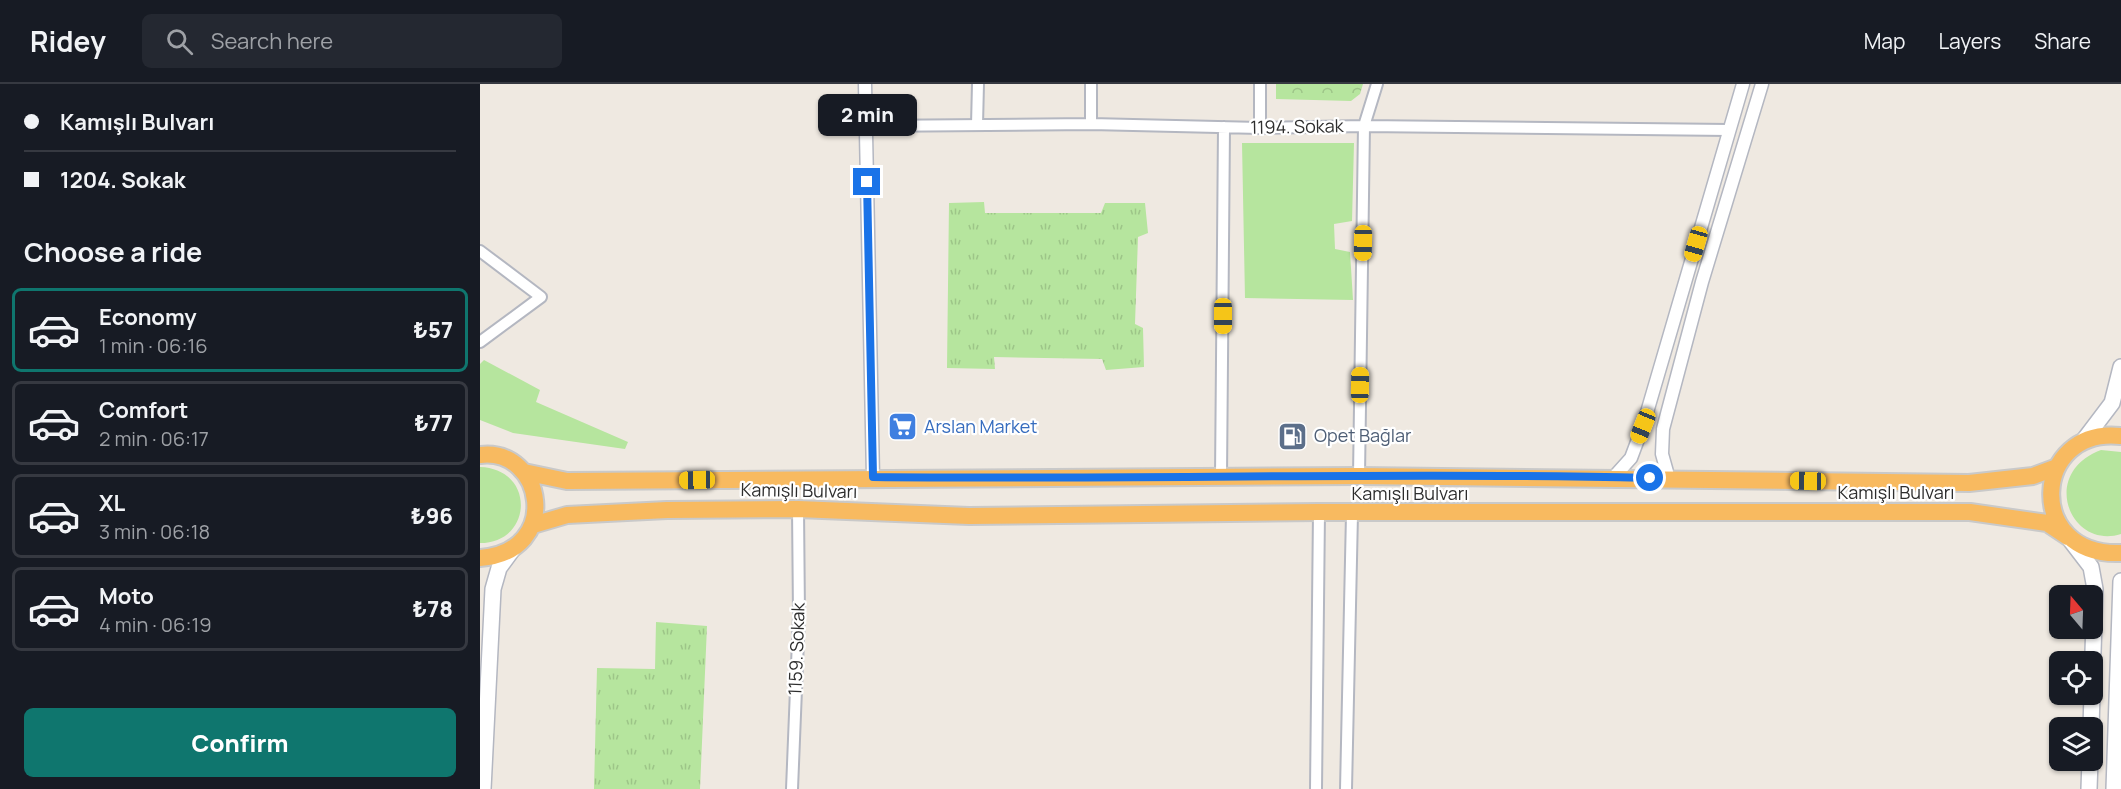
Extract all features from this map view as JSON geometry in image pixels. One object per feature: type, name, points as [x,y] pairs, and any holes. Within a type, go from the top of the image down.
[{"type":"highway","points":[[2068,537],[2057,522],[2051,504],[2051,485],[2057,466],[2068,451],[2084,440],[2103,435],[2121,436]]},
{"type":"highway","name":"Kamışlı Bulvarı","points":[[480,455],[499,457],[513,463],[524,472],[567,481],[873,477],[1359,476],[1969,483],[2033,476],[2057,466]]},
{"type":"highway","points":[[480,558],[497,556],[513,549],[524,539],[532,525],[535,497],[524,472]]},
{"type":"highway","name":"Kamışlı Bulvarı","points":[[532,525],[567,515],[667,510],[798,509],[969,516],[1319,512],[1352,514],[1970,512],[2047,523],[2084,548],[2102,554],[2121,553]]},
{"type":"main road","points":[[2084,440],[2112,403],[2121,367]]},
{"type":"main road","points":[[2068,537],[2091,567],[2095,589],[2093,651]]},
{"type":"main road","points":[[483,789],[493,589],[499,568],[513,549]]},
{"type":"main road","points":[[2114,789],[2121,581]]},
{"type":"main road","points":[[2089,789],[2090,771]]},
{"type":"street","points":[[865,84],[873,477]]},
{"type":"street","points":[[977,125],[978,84]]},
{"type":"street","points":[[1091,84],[1091,124]]},
{"type":"street","points":[[1260,84],[1260,128]]},
{"type":"street","points":[[1359,476],[1364,126],[1377,84]]},
{"type":"street","points":[[1613,478],[1631,458],[1643,426],[1743,84]]},
{"type":"street","points":[[1669,479],[1662,454],[1663,429],[1701,282],[1762,84]]},
{"type":"street","name":"1194. Sokak","points":[[866,126],[1091,124],[1260,128],[1364,126],[1729,130]]},
{"type":"street","points":[[1221,477],[1224,127]]},
{"type":"street","points":[[480,251],[541,297],[480,342]]},
{"type":"street","name":"1159. Sokak","points":[[792,789],[799,615],[798,509]]},
{"type":"street","points":[[1316,789],[1319,512]]},
{"type":"street","points":[[1346,789],[1352,514]]},
{"type":"green space","points":[[1276,84],[1363,84],[1360,94],[1351,101],[1276,99]]},
{"type":"green space","points":[[1242,143],[1354,143],[1352,221],[1334,224],[1335,249],[1350,252],[1353,300],[1245,298]]},
{"type":"green space","points":[[984,202],[985,213],[1101,213],[1105,203],[1145,203],[1148,233],[1138,237],[1135,324],[1143,328],[1144,367],[1106,370],[1102,359],[994,357],[995,369],[947,368],[949,203]]},
{"type":"green space","points":[[484,360],[540,390],[536,402],[628,442],[625,449],[513,433],[480,420],[480,364]]},
{"type":"green space","points":[[2101,450],[2121,452],[2121,534],[2103,536],[2088,531],[2076,521],[2069,507],[2067,491],[2071,475],[2082,461]]},
{"type":"green space","points":[[480,467],[498,471],[511,480],[519,492],[521,506],[518,519],[510,531],[498,540],[480,543]]},
{"type":"green space","points":[[656,622],[707,626],[700,789],[594,789],[597,668],[655,669]]},
{"type":"place","name":"Arslan Market","points":[[903,427]]},
{"type":"place","name":"Opet Bağlar","points":[[1293,436]]},
{"type":"route","points":[[867,182],[873,477],[1650,478]]}]
